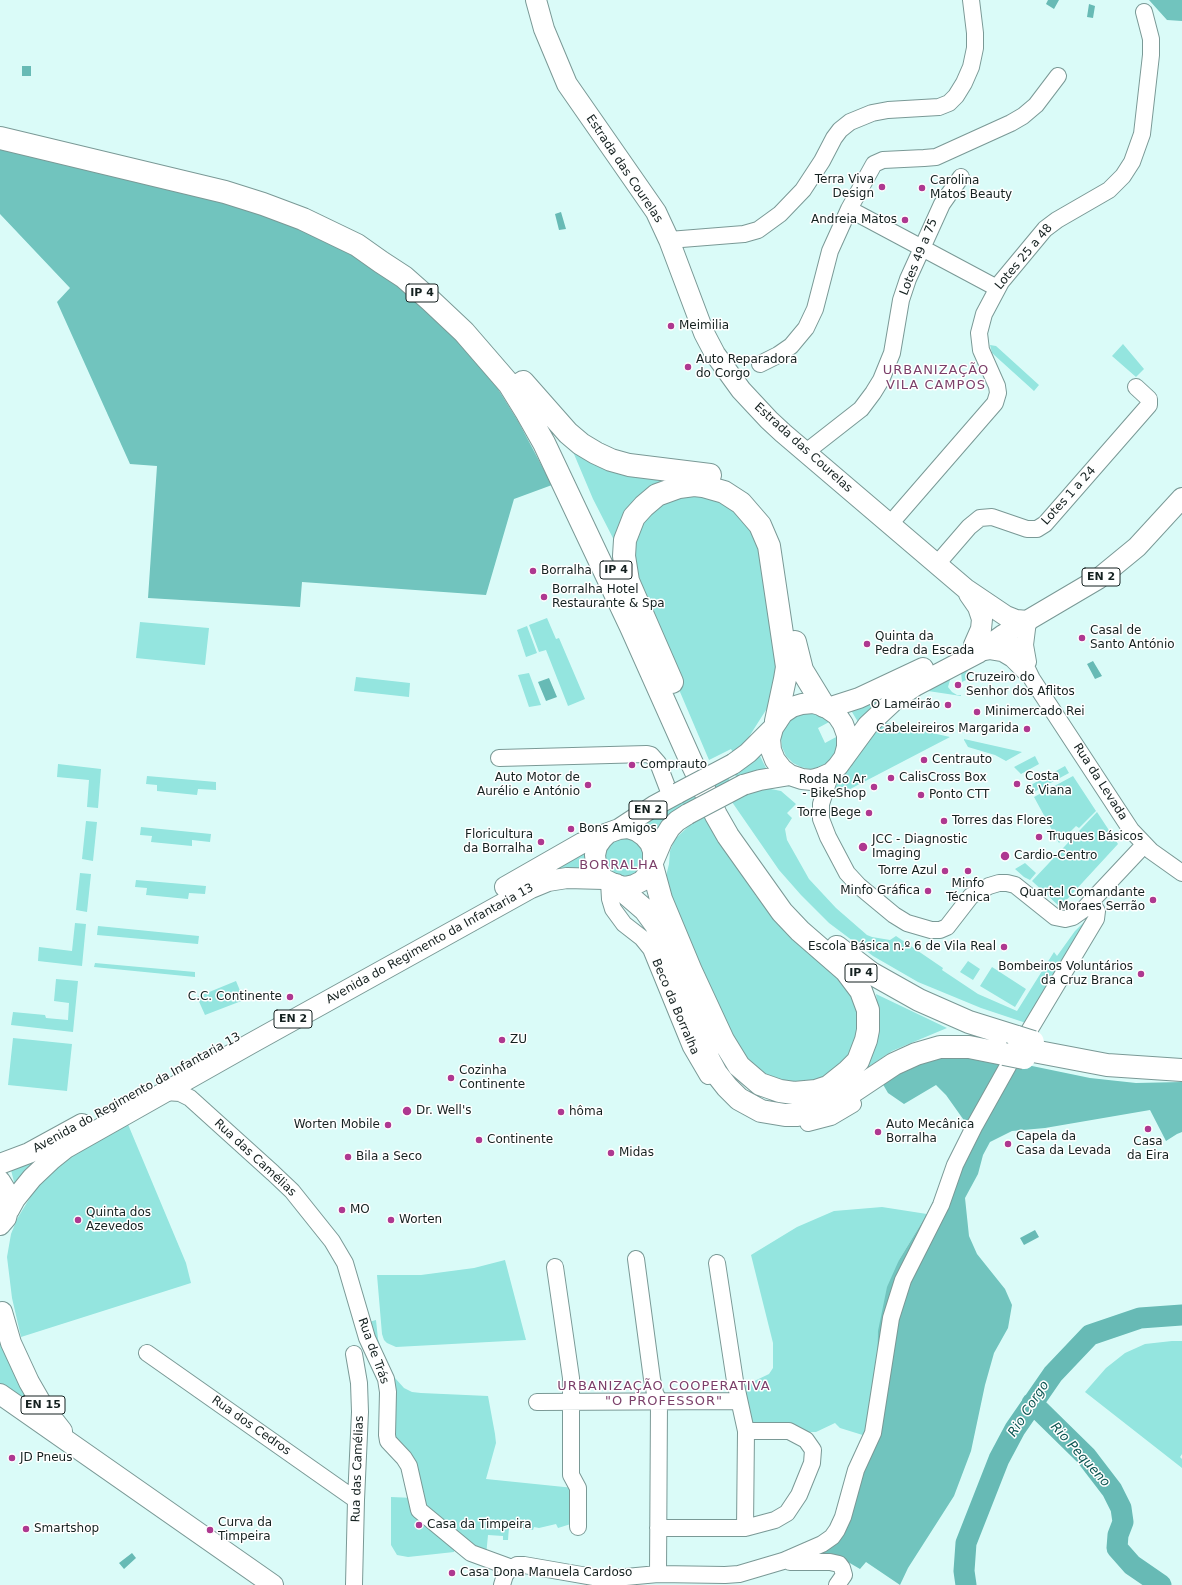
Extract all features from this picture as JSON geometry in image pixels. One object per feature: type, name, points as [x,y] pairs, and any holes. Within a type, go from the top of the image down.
[{"type":"highway","name":"IP 4","points":[[0,122],[231,178],[266,189],[329,215],[385,246],[434,284],[463,310],[506,358],[523,382],[553,434],[577,484],[702,763],[725,810],[749,853],[774,886],[791,905],[827,939],[872,973],[919,1000],[969,1022],[1020,1048]]},
{"type":"highway","name":"IP 4","points":[[0,138],[225,192],[263,204],[303,219],[357,245],[404,277],[464,332],[509,384],[527,413],[544,443],[634,634],[716,815],[728,836],[742,855],[774,895],[797,919],[820,941],[872,981],[926,1014],[980,1037],[1020,1048],[1092,1052],[1138,1058],[1182,1060]]},
{"type":"highway","points":[[523,382],[568,433],[581,444],[596,453],[611,460],[630,465],[694,472],[719,478],[742,489],[756,502],[767,518],[779,546],[801,668],[826,707]]},
{"type":"highway","points":[[702,763],[677,693],[631,588],[626,569],[623,547],[631,523],[644,506],[657,495],[672,488],[687,485],[717,489],[741,503],[760,525],[771,555],[787,667],[774,725]]},
{"type":"highway","points":[[653,863],[661,899],[691,971],[723,1040],[739,1066],[760,1084],[780,1091],[794,1093],[828,1087],[848,1071],[858,1060],[862,1051],[868,1030],[868,1010],[865,1000],[861,991],[846,971],[800,931],[782,912],[742,855]]},
{"type":"highway","points":[[610,882],[645,910],[656,924],[709,1060],[716,1073],[739,1099],[761,1111],[785,1115],[796,1115],[818,1111],[837,1102],[894,1064],[916,1054],[940,1047],[1020,1048],[1071,1066],[1107,1064],[1182,1070]]},
{"type":"main road","name":"Estrada das Courelas","points":[[536,0],[544,29],[567,84],[656,212],[669,240],[699,322],[715,354],[736,384],[769,420],[966,589]]},
{"type":"main road","name":"EN 2","points":[[976,649],[859,698],[826,707],[813,703],[792,707],[783,713],[774,725],[744,757],[675,795],[602,839],[597,846],[595,855],[599,872],[610,882],[625,887],[634,885],[642,881],[648,874],[670,828],[677,821],[688,814],[743,785],[760,780],[790,775],[802,779],[812,780],[822,778],[837,765],[868,725],[897,698],[976,649],[1088,586],[1118,564],[1137,547],[1182,498]]},
{"type":"main road","points":[[966,589],[1009,617],[1028,621]]},
{"type":"main road","points":[[966,589],[978,607],[982,617],[982,627],[976,649]]},
{"type":"main road","points":[[992,607],[1002,621],[1003,635]]},
{"type":"main road","points":[[826,707],[837,715],[847,735],[847,747],[837,765]]},
{"type":"main road","points":[[774,725],[771,744],[775,760],[790,775]]},
{"type":"main road","name":"EN 2","points":[[614,831],[628,828],[637,831],[644,836],[650,843],[653,851],[653,863]]},
{"type":"main road","name":"Avenida do Regimento da Infantaria 13","points":[[5,1162],[90,1120],[582,843],[614,831]]},
{"type":"main road","name":"Avenida do Regimento da Infantaria 13","points":[[3,1222],[15,1199],[27,1184],[56,1156],[82,1139],[198,1072],[526,890],[548,881],[573,877],[610,882]]},
{"type":"main road","name":"EN 2","points":[[0,1181],[8,1194],[10,1202],[3,1222]]},
{"type":"main road","name":"EN 15","points":[[1,1310],[9,1336],[23,1369],[48,1414],[73,1441],[116,1476]]},
{"type":"main road","name":"EN 15","points":[[0,1394],[273,1585]]},
{"type":"street","points":[[669,240],[744,234],[758,230],[780,214],[803,190],[822,161],[834,138],[840,130],[850,122],[872,113],[888,110],[938,107],[949,102],[956,96],[971,68],[975,48],[975,33],[971,0]]},
{"type":"street","name":"Lotes 25 a 48","points":[[890,524],[995,403],[997,390],[981,350],[979,333],[982,318],[997,288],[1006,275],[1045,229],[1057,220],[1108,190],[1130,167],[1137,152],[1142,134],[1151,55],[1151,39],[1144,12]]},
{"type":"street","points":[[760,364],[785,351],[796,341],[806,328],[814,309],[830,250],[849,209],[870,171],[877,162],[883,160],[936,156],[1008,125],[1031,109],[1058,76]]},
{"type":"street","name":"Lotes 49 a 75","points":[[806,452],[861,408],[882,380],[892,353],[903,293],[921,247],[946,197],[961,177]]},
{"type":"street","points":[[849,209],[997,288]]},
{"type":"street","name":"Lotes 1 a 24","points":[[937,564],[969,527],[980,518],[992,517],[1027,529],[1037,529],[1045,524],[1149,405],[1148,399],[1136,387]]},
{"type":"street","points":[[1028,621],[1025,646],[1032,679]]},
{"type":"street","points":[[1003,635],[1017,648],[1032,679]]},
{"type":"street","points":[[976,649],[1005,654],[1016,662],[1032,679]]},
{"type":"street","name":"Rua da Levada","points":[[1032,679],[1131,830],[1144,845],[1159,858],[1182,873]]},
{"type":"street","points":[[499,758],[647,754],[653,757],[658,763],[675,795]]},
{"type":"street","points":[[837,765],[822,799],[820,812],[823,826],[847,873],[859,886],[894,915],[907,923],[931,930],[944,929],[952,922],[971,896],[989,886],[999,883],[1015,885],[1052,915],[1060,919],[1068,919],[1076,916],[1144,845]]},
{"type":"street","name":"Beco da Borralha","points":[[610,882],[613,909],[624,924],[642,938],[651,949],[694,1055],[708,1077],[730,1099],[748,1110],[772,1119],[787,1122],[809,1123],[831,1117],[872,1090]]},
{"type":"street","points":[[502,1585],[505,1575],[512,1568],[524,1565],[599,1578],[619,1578],[658,1574],[734,1575],[749,1572],[783,1561],[826,1542],[835,1533],[840,1526],[846,1508],[856,1470],[873,1433],[891,1318],[903,1280],[941,1205],[955,1165],[975,1125],[1008,1066],[1096,919],[1098,911],[1091,902]]},
{"type":"street","points":[[198,1072],[196,1094],[199,1106],[204,1112]]},
{"type":"street","name":"Rua das Camélias","points":[[165,1092],[176,1092],[183,1094],[283,1181],[319,1224]]},
{"type":"street","name":"Rua de Trás","points":[[319,1224],[336,1246],[345,1263],[367,1338],[386,1379],[388,1392],[388,1441],[404,1458],[409,1466],[421,1512],[471,1553],[512,1568]]},
{"type":"street","points":[[636,1259],[652,1379],[655,1393],[659,1401],[658,1574]]},
{"type":"street","points":[[717,1263],[739,1401],[746,1431],[745,1528]]},
{"type":"street","points":[[555,1267],[571,1374],[571,1475],[578,1488],[578,1527]]},
{"type":"street","name":"Rua dos Cedros","points":[[147,1353],[356,1500]]},
{"type":"street","name":"Rua das Camélias","points":[[354,1354],[359,1383],[360,1412],[354,1584]]},
{"type":"street","points":[[537,1402],[739,1401]]},
{"type":"street","points":[[658,1528],[745,1528],[775,1520],[787,1513],[799,1495],[814,1456],[813,1450],[806,1440],[789,1431],[746,1431]]},
{"type":"street","points":[[783,1561],[834,1563],[841,1566],[841,1580]]},
{"type":"shaded area","points":[[1048,0],[1059,0],[1054,9],[1046,4]]},
{"type":"shaded area","points":[[1149,0],[1182,0],[1182,21],[1167,20]]},
{"type":"shaded area","points":[[1089,4],[1095,6],[1093,18],[1087,17]]},
{"type":"shaded area","points":[[22,66],[31,66],[31,76],[22,76]]},
{"type":"shaded area","points":[[0,143],[165,183],[322,235],[390,277],[450,331],[498,389],[518,421],[552,485],[514,499],[486,595],[302,582],[300,607],[148,598],[157,466],[130,464],[57,302],[70,288],[0,214]]},
{"type":"shaded area","points":[[561,212],[566,229],[559,230],[555,214]]},
{"type":"shaded area","points":[[1123,344],[1144,369],[1136,377],[1112,356]]},
{"type":"shaded area","points":[[990,345],[996,346],[1039,385],[1034,391],[992,353]]},
{"type":"shaded area","points":[[571,447],[680,478],[616,544],[593,499]]},
{"type":"shaded area","points":[[687,494],[722,500],[736,512],[749,527],[758,548],[765,582],[777,679],[773,699],[745,743],[734,754],[731,749],[709,760],[637,591],[632,547],[638,526],[669,498]]},
{"type":"shaded area","points":[[547,618],[556,639],[559,638],[585,699],[568,706],[546,650],[539,652],[529,625]]},
{"type":"shaded area","points":[[140,622],[209,628],[205,665],[136,658]]},
{"type":"shaded area","points":[[527,626],[537,653],[526,657],[517,630]]},
{"type":"shaded area","points":[[1093,661],[1102,676],[1095,679],[1087,664]]},
{"type":"shaded area","points":[[968,667],[968,679],[962,682],[961,672]]},
{"type":"shaded area","points":[[529,673],[541,705],[529,707],[518,675]]},
{"type":"shaded area","points":[[958,673],[958,675],[954,676],[950,680],[948,687],[952,692],[961,696],[928,691]]},
{"type":"shaded area","points":[[356,677],[410,683],[409,697],[354,691]]},
{"type":"shaded area","points":[[549,678],[557,697],[546,701],[538,682]]},
{"type":"shaded area","points":[[893,689],[873,706],[858,722],[849,707]]},
{"type":"shaded area","points":[[814,711],[831,721],[818,728],[825,743],[838,736],[838,746],[834,755],[828,762],[820,767],[810,769],[793,763],[786,756],[782,747],[781,738],[783,729],[788,721],[795,715]]},
{"type":"shaded area","points":[[883,722],[950,737],[831,799],[837,784],[852,765],[860,750]]},
{"type":"shaded area","points":[[964,740],[1022,752],[1006,761],[995,755],[968,747]]},
{"type":"shaded area","points":[[759,754],[767,770],[738,780],[732,769]]},
{"type":"shaded area","points":[[1035,756],[1039,764],[1021,774],[1014,767]]},
{"type":"shaded area","points":[[58,764],[101,769],[98,808],[87,807],[89,780],[57,777]]},
{"type":"shaded area","points":[[1065,766],[1069,773],[1032,793],[1029,786]]},
{"type":"shaded area","points":[[726,772],[731,784],[662,824],[655,832],[646,823]]},
{"type":"shaded area","points":[[147,776],[216,782],[216,790],[198,789],[197,795],[157,791],[157,785],[146,784]]},
{"type":"shaded area","points":[[1073,776],[1096,811],[1079,828],[1076,826],[1059,843],[1034,797]]},
{"type":"shaded area","points":[[766,788],[781,791],[796,804],[787,813],[792,818],[785,829],[787,840],[809,879],[836,908],[867,935],[890,940],[896,936],[978,994],[1017,1011],[1054,952],[1057,956],[1075,931],[1092,915],[1029,1024],[981,1008],[918,982],[873,956],[829,923],[779,870],[732,802],[756,790]]},
{"type":"shaded area","points":[[1097,812],[1118,844],[1060,907],[1032,881]]},
{"type":"shaded area","points":[[710,814],[740,871],[756,896],[770,912],[849,989],[858,1013],[857,1033],[851,1052],[845,1060],[814,1084],[783,1087],[735,1053],[665,880],[669,864],[670,851],[675,839],[690,825]]},
{"type":"shaded area","points":[[86,821],[97,822],[93,861],[82,859]]},
{"type":"shaded area","points":[[141,827],[211,834],[210,842],[192,840],[192,846],[151,842],[152,836],[140,835]]},
{"type":"shaded area","points":[[627,837],[639,843],[645,855],[642,868],[634,876],[623,877],[613,874],[607,865],[605,855],[609,845],[614,841]]},
{"type":"shaded area","points":[[587,848],[588,870],[549,873]]},
{"type":"shaded area","points":[[1025,863],[1036,873],[1030,880],[1015,869]]},
{"type":"shaded area","points":[[80,873],[91,874],[87,912],[76,910]]},
{"type":"shaded area","points":[[136,880],[206,886],[205,894],[189,893],[188,899],[146,895],[147,888],[135,887]]},
{"type":"shaded area","points":[[75,923],[86,924],[82,966],[38,961],[39,947],[72,951]]},
{"type":"shaded area","points":[[98,926],[199,936],[198,944],[97,935]]},
{"type":"shaded area","points":[[968,961],[980,969],[973,980],[960,972]]},
{"type":"shaded area","points":[[95,963],[195,972],[195,977],[94,967]]},
{"type":"shaded area","points":[[992,967],[1026,989],[1015,1007],[980,986]]},
{"type":"shaded area","points":[[56,979],[78,981],[73,1032],[11,1025],[13,1012],[45,1015],[46,1018],[68,1020],[69,1003],[54,1001]]},
{"type":"shaded area","points":[[236,981],[244,1000],[205,1015],[197,997]]},
{"type":"shaded area","points":[[876,994],[947,1028],[892,1051],[864,1070],[879,1018]]},
{"type":"shaded area","points":[[13,1038],[72,1044],[67,1091],[8,1085]]},
{"type":"shaded area","points":[[941,1054],[1003,1060],[1090,1078],[1136,1083],[1182,1082],[1182,1132],[1166,1141],[1150,1110],[1045,1128],[1012,1131],[990,1142],[983,1155],[978,1174],[965,1198],[969,1236],[977,1254],[1005,1289],[1012,1305],[1008,1328],[994,1353],[985,1385],[971,1451],[954,1496],[908,1568],[900,1585],[866,1562],[860,1569],[848,1562],[816,1557],[826,1549],[841,1529],[877,1382],[878,1331],[887,1287],[899,1260],[927,1214],[947,1174],[968,1126],[946,1095],[936,1085],[904,1104],[888,1093],[881,1081]]},
{"type":"shaded area","points":[[127,1122],[186,1263],[191,1283],[21,1337],[12,1298],[7,1257],[11,1234],[17,1219],[34,1191],[51,1168]]},
{"type":"shaded area","points":[[48,1150],[15,1186],[11,1170]]},
{"type":"shaded area","points":[[882,1207],[927,1214],[899,1260],[869,1437],[840,1428],[835,1423],[816,1432],[805,1432],[791,1423],[757,1427],[752,1426],[744,1386],[769,1374],[773,1368],[773,1343],[751,1255],[797,1227],[834,1211]]},
{"type":"shaded area","points":[[1035,1230],[1039,1237],[1024,1245],[1020,1238]]},
{"type":"shaded area","points":[[505,1260],[526,1340],[396,1347],[384,1340],[382,1334],[377,1275],[421,1275],[474,1268]]},
{"type":"shaded area","points":[[376,1320],[378,1339],[386,1363],[395,1378],[404,1388],[412,1392],[421,1393],[488,1396],[496,1443],[486,1479],[574,1488],[574,1523],[558,1528],[556,1524],[539,1528],[534,1527],[533,1530],[509,1527],[508,1540],[503,1540],[503,1536],[488,1535],[486,1556],[421,1511],[389,1439],[389,1402],[365,1323]]},
{"type":"shaded area","points":[[0,1339],[29,1399],[27,1401],[0,1385]]},
{"type":"shaded area","points":[[1182,1341],[1182,1454],[1180,1457],[1182,1459],[1182,1468],[1085,1392],[1106,1368],[1125,1353],[1145,1344]]},
{"type":"shaded area","points":[[391,1497],[414,1498],[419,1510],[419,1520],[428,1521],[455,1543],[454,1552],[408,1557],[397,1555],[391,1545]]},
{"type":"shaded area","points":[[132,1553],[136,1558],[124,1569],[119,1563]]},
{"type":"waterway","name":"Rio Corgo","points":[[966,1585],[964,1571],[966,1543],[999,1459],[1015,1429],[1053,1374],[1090,1335],[1140,1318],[1182,1315]]},
{"type":"waterway","name":"Rio Pequeno","points":[[1032,1403],[1086,1456],[1112,1490],[1121,1508],[1123,1522],[1118,1535],[1117,1548],[1132,1565],[1161,1585]]},
{"type":"place","name":"Terra Viva Design","points":[[882,187]]},
{"type":"place","name":"Carolina Matos Beauty","points":[[922,188]]},
{"type":"place","name":"Andreia Matos","points":[[905,220]]},
{"type":"place","name":"Meimilia","points":[[671,326]]},
{"type":"place","name":"Auto Reparadora do Corgo","points":[[688,367]]},
{"type":"place","name":"Borralha","points":[[533,571]]},
{"type":"place","name":"Borralha Hotel Restaurante & Spa","points":[[544,597]]},
{"type":"place","name":"Casal de Santo António","points":[[1082,638]]},
{"type":"place","name":"Quinta da Pedra da Escada","points":[[867,644]]},
{"type":"place","name":"Cruzeiro do Senhor dos Aflitos","points":[[958,685]]},
{"type":"place","name":"O Lameirão","points":[[948,705]]},
{"type":"place","name":"Minimercado Rei","points":[[977,712]]},
{"type":"place","name":"Cabeleireiros Margarida","points":[[1027,729]]},
{"type":"place","name":"Centrauto","points":[[924,760]]},
{"type":"place","name":"Comprauto","points":[[632,765]]},
{"type":"place","name":"CalisCross Box","points":[[891,778]]},
{"type":"place","name":"Costa & Viana","points":[[1017,784]]},
{"type":"place","name":"Auto Motor de Aurélio e António","points":[[588,785]]},
{"type":"place","name":"Roda No Ar - BikeShop","points":[[874,787]]},
{"type":"place","name":"Ponto CTT","points":[[921,795]]},
{"type":"place","name":"Torre Bege","points":[[869,813]]},
{"type":"place","name":"Torres das Flores","points":[[944,821]]},
{"type":"place","name":"Bons Amigos","points":[[571,829]]},
{"type":"place","name":"Truques Básicos","points":[[1039,837]]},
{"type":"place","name":"Floricultura da Borralha","points":[[541,842]]},
{"type":"place","name":"JCC - Diagnostic Imaging","points":[[863,847]]},
{"type":"place","name":"Cardio-Centro","points":[[1005,856]]},
{"type":"place","name":"Torre Azul","points":[[945,871]]},
{"type":"place","name":"Minfo Técnica","points":[[968,871]]},
{"type":"place","name":"Minfo Gráfica","points":[[928,891]]},
{"type":"place","name":"Quartel Comandante Moraes Serrão","points":[[1153,900]]},
{"type":"place","name":"Escola Básica n.º 6 de Vila Real","points":[[1004,947]]},
{"type":"place","name":"Bombeiros Voluntários da Cruz Branca","points":[[1141,974]]},
{"type":"place","name":"C.C. Continente","points":[[290,997]]},
{"type":"place","name":"ZU","points":[[502,1040]]},
{"type":"place","name":"Cozinha Continente","points":[[451,1078]]},
{"type":"place","name":"Dr. Well's","points":[[407,1111]]},
{"type":"place","name":"hôma","points":[[561,1112]]},
{"type":"place","name":"Worten Mobile","points":[[388,1125]]},
{"type":"place","name":"Casa da Eira","points":[[1148,1129]]},
{"type":"place","name":"Auto Mecânica Borralha","points":[[878,1132]]},
{"type":"place","name":"Continente","points":[[479,1140]]},
{"type":"place","name":"Capela da Casa da Levada","points":[[1008,1144]]},
{"type":"place","name":"Midas","points":[[611,1153]]},
{"type":"place","name":"Bila a Seco","points":[[348,1157]]},
{"type":"place","name":"MO","points":[[342,1210]]},
{"type":"place","name":"Quinta dos Azevedos","points":[[78,1220]]},
{"type":"place","name":"Worten","points":[[391,1220]]},
{"type":"place","name":"JD Pneus","points":[[12,1458]]},
{"type":"place","name":"Casa da Timpeira","points":[[419,1525]]},
{"type":"place","name":"Smartshop","points":[[26,1529]]},
{"type":"place","name":"Curva da Timpeira","points":[[210,1530]]},
{"type":"place","name":"Casa Dona Manuela Cardoso","points":[[452,1573]]},
{"type":"district","name":"URBANIZAÇÃO VILA CAMPOS","points":[[936,378]]},
{"type":"district","name":"BORRALHA","points":[[619,866]]},
{"type":"district","name":"URBANIZAÇÃO COOPERATIVA \"O PROFESSOR\"","points":[[664,1394]]}]
